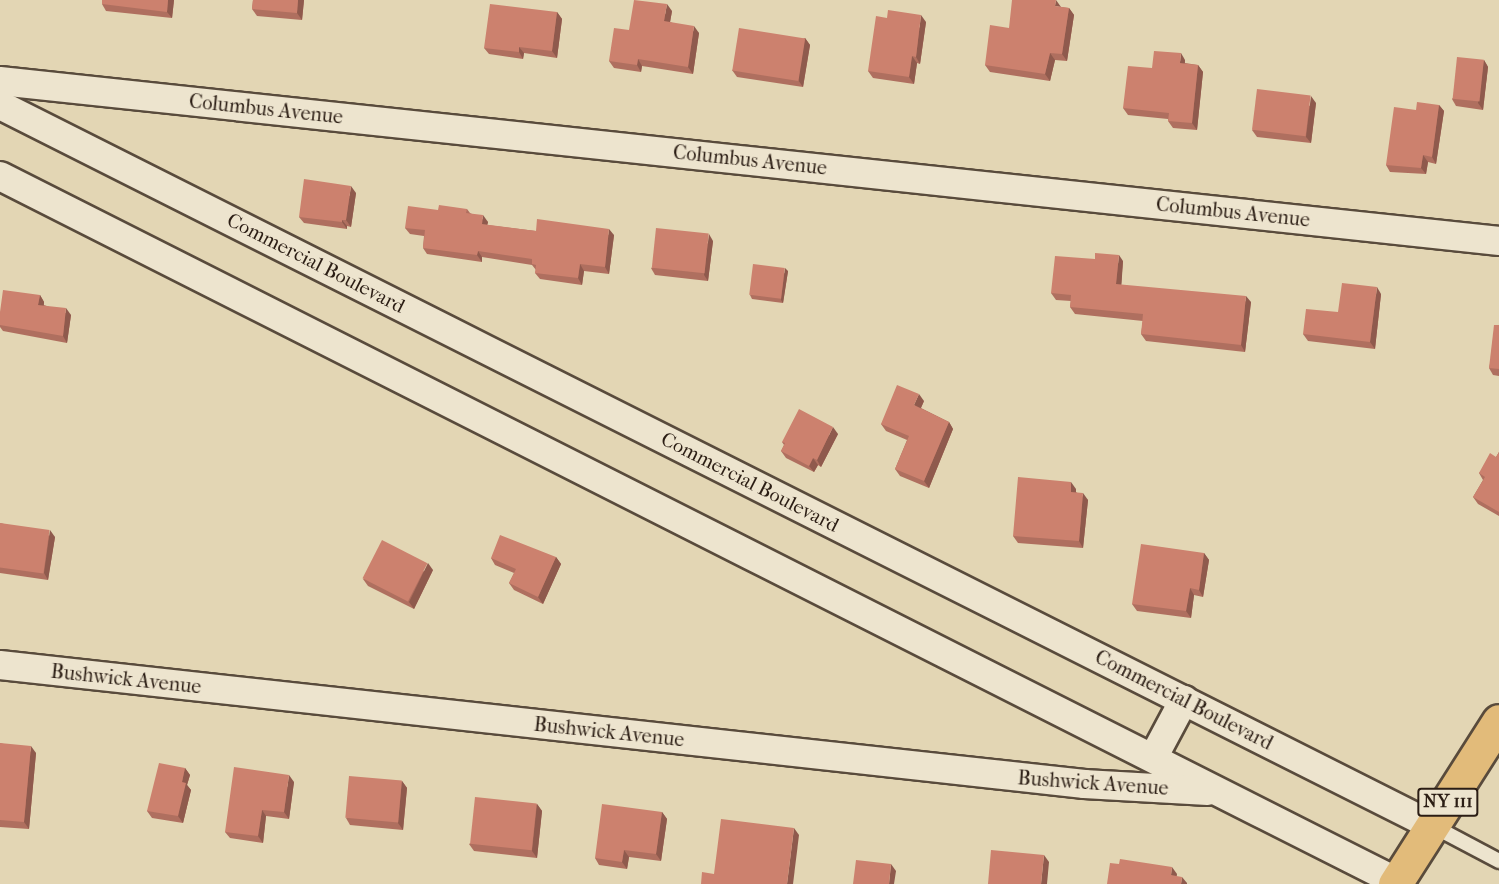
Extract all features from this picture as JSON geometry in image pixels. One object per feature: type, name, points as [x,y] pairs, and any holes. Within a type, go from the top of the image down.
[{"type":"main road","name":"NY 111","points":[[1396,883],[1499,721]]},
{"type":"street","name":"Columbus Avenue","points":[[0,81],[1499,241]]},
{"type":"street","name":"Commercial Boulevard","points":[[0,105],[1433,826]]},
{"type":"street","points":[[0,176],[1220,791],[1396,883]]},
{"type":"street","name":"Bushwick Avenue","points":[[0,665],[1072,783],[1220,791]]},
{"type":"street","points":[[1154,758],[1184,700]]},
{"type":"lane","name":"Commercial Boulevard","points":[[1433,826],[1499,861]]},
{"type":"building","points":[[102,0],[168,0],[167,12],[102,4]]},
{"type":"building","points":[[253,0],[298,0],[297,13],[252,9]]},
{"type":"building","points":[[634,0],[667,4],[664,21],[694,26],[688,67],[638,59],[637,65],[609,61],[614,28],[629,30]]},
{"type":"building","points":[[1012,0],[1056,0],[1055,6],[1069,8],[1062,54],[1050,53],[1045,74],[985,65],[990,25],[1009,28]]},
{"type":"building","points":[[490,4],[557,12],[552,51],[519,47],[519,52],[484,48]]},
{"type":"building","points":[[888,10],[921,15],[916,57],[912,56],[909,77],[868,71],[876,16],[887,18]]},
{"type":"building","points":[[739,28],[805,38],[798,81],[732,70]]},
{"type":"building","points":[[1154,51],[1181,53],[1180,63],[1198,65],[1192,123],[1168,121],[1169,113],[1123,108],[1128,66],[1152,68]]},
{"type":"building","points":[[1457,57],[1484,60],[1479,102],[1453,99]]},
{"type":"building","points":[[1257,89],[1311,96],[1306,136],[1252,130]]},
{"type":"building","points":[[1417,102],[1439,105],[1432,157],[1423,155],[1421,168],[1386,165],[1394,107],[1416,110]]},
{"type":"building","points":[[304,179],[351,186],[346,220],[342,222],[299,217]]},
{"type":"building","points":[[439,205],[467,209],[466,213],[483,215],[482,224],[536,231],[537,219],[609,229],[605,267],[580,264],[578,278],[535,273],[536,265],[532,264],[532,259],[478,251],[477,255],[423,248],[425,230],[405,228],[408,206],[438,210]]},
{"type":"building","points":[[656,228],[709,234],[705,273],[652,268]]},
{"type":"building","points":[[1095,253],[1119,255],[1116,284],[1246,296],[1241,345],[1141,334],[1143,314],[1070,307],[1071,295],[1051,293],[1055,256],[1095,259]]},
{"type":"building","points":[[753,264],[785,268],[781,299],[749,295]]},
{"type":"building","points":[[1342,283],[1377,287],[1370,342],[1303,334],[1306,309],[1338,312]]},
{"type":"building","points":[[3,290],[40,295],[38,305],[66,308],[63,336],[0,325]]},
{"type":"building","points":[[1494,325],[1499,325],[1499,369],[1489,368]]},
{"type":"building","points":[[897,385],[919,394],[914,405],[949,422],[924,481],[895,469],[909,436],[881,424]]},
{"type":"building","points":[[799,409],[833,427],[817,460],[813,458],[809,466],[781,451],[785,443],[782,442]]},
{"type":"building","points":[[1499,452],[1499,512],[1473,497],[1485,477],[1479,473],[1490,453],[1496,457]]},
{"type":"building","points":[[1018,477],[1071,482],[1071,492],[1083,493],[1079,541],[1013,536]]},
{"type":"building","points":[[0,523],[50,530],[43,574],[0,567]]},
{"type":"building","points":[[500,535],[556,557],[538,597],[509,583],[516,569],[491,558]]},
{"type":"building","points":[[382,540],[427,563],[408,601],[362,578]]},
{"type":"building","points":[[1141,544],[1204,553],[1199,590],[1190,588],[1186,611],[1132,604]]},
{"type":"building","points":[[0,743],[31,746],[24,822],[0,820]]},
{"type":"building","points":[[159,763],[185,768],[182,782],[186,783],[178,816],[147,811]]},
{"type":"building","points":[[234,767],[289,775],[284,812],[262,810],[258,836],[225,832]]},
{"type":"building","points":[[349,776],[402,781],[398,822],[345,818]]},
{"type":"building","points":[[475,797],[537,803],[532,850],[470,844]]},
{"type":"building","points":[[602,804],[662,812],[656,854],[624,850],[622,862],[595,858]]},
{"type":"building","points":[[721,819],[794,828],[787,884],[701,884],[702,872],[714,874]]},
{"type":"building","points":[[991,850],[1044,855],[1041,884],[988,884]]},
{"type":"building","points":[[1120,859],[1172,867],[1171,875],[1182,877],[1181,884],[1107,884],[1110,863],[1119,864]]},
{"type":"building","points":[[856,860],[891,864],[889,884],[853,884]]}]
